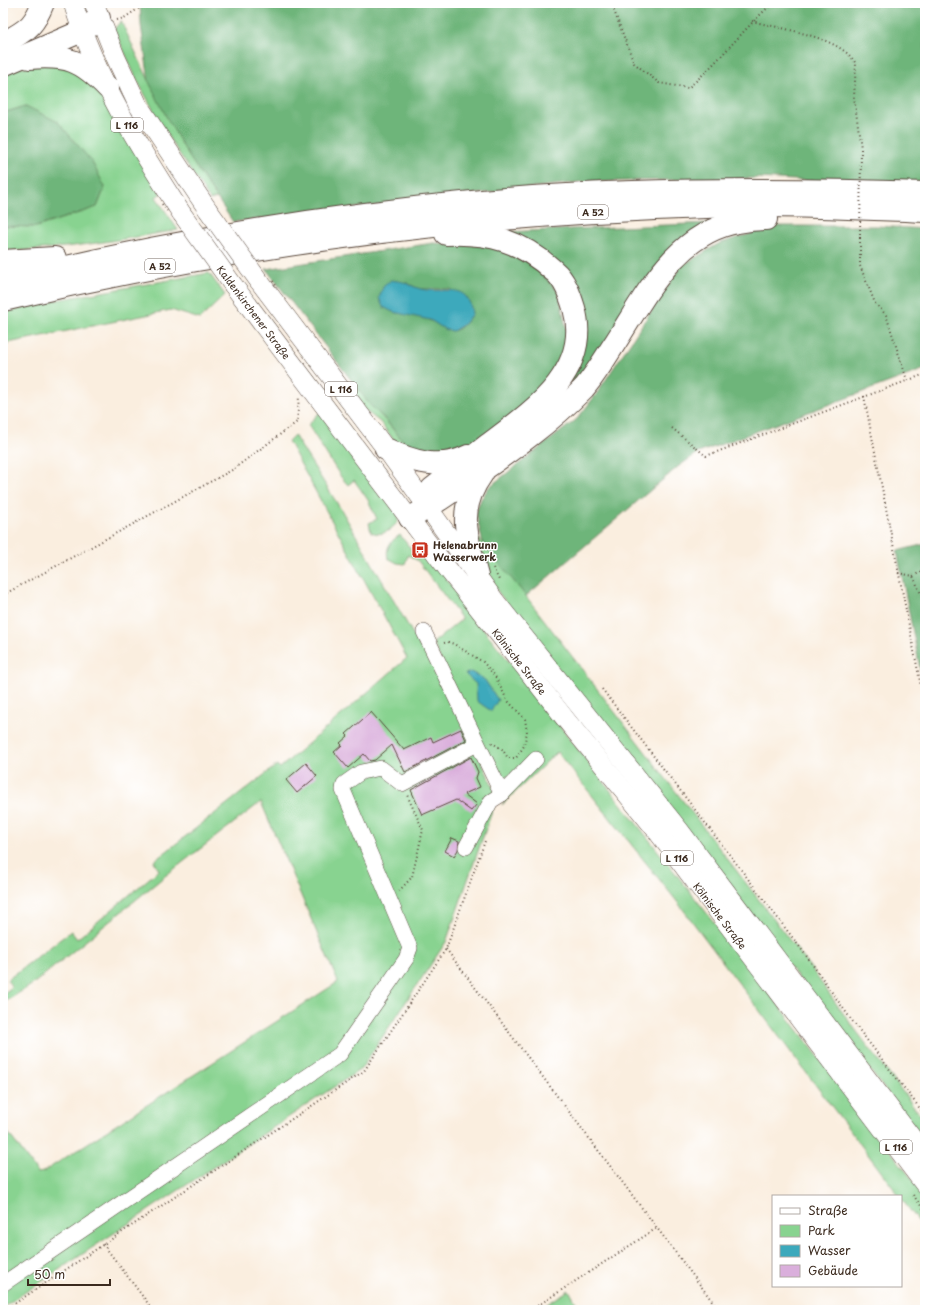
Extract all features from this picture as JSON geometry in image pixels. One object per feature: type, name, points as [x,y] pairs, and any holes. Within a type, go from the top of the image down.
[{"type":"highway","points":[[7,54],[36,20],[43,3]]},
{"type":"highway","points":[[7,54],[90,16]]},
{"type":"highway","points":[[7,54],[73,61],[91,70],[108,88]]},
{"type":"highway","name":"A 52","points":[[3,282],[64,267],[178,244],[370,214],[482,201],[705,190],[925,193]]},
{"type":"highway","name":"A 52","points":[[3,300],[158,267],[318,240],[379,231],[475,220],[587,212],[707,206],[870,208],[925,211]]},
{"type":"highway","points":[[420,508],[485,458],[560,411],[585,386],[601,364],[661,272],[695,240],[715,230],[737,222],[870,208]]},
{"type":"highway","points":[[318,240],[457,234],[488,236],[514,243],[537,255],[558,274],[570,294],[576,316],[578,331],[576,346],[568,369],[554,390],[485,458],[481,475],[467,499],[466,534],[477,576]]},
{"type":"highway","points":[[3,261],[44,259],[178,244]]},
{"type":"highway","points":[[386,449],[411,460],[443,464],[460,460],[485,458]]},
{"type":"main road","name":"Kaldenkirchener Straße","points":[[90,16],[108,88],[141,150],[182,214],[233,284],[477,576],[486,602]]},
{"type":"main road","name":"Kaldenkirchener Straße","points":[[90,16],[138,106],[208,210],[259,281],[386,449],[420,508],[486,602]]},
{"type":"main road","name":"Kölnische Straße","points":[[486,602],[680,831],[925,1155]]},
{"type":"main road","name":"Kölnische Straße","points":[[486,602],[567,721],[657,832],[918,1189]]},
{"type":"lane","points":[[424,632],[502,794]]},
{"type":"lane","points":[[3,1284],[340,1054],[406,959],[410,948],[343,790],[344,784],[361,772],[382,768],[402,784],[477,744]]},
{"type":"lane","points":[[466,847],[491,801],[502,794],[536,759]]},
{"type":"path","points":[[90,16],[124,18],[147,3]]},
{"type":"path","points":[[611,3],[634,63],[659,83],[688,88],[710,70],[752,21],[774,3]]},
{"type":"path","points":[[752,21],[829,43],[846,52],[856,64],[854,97],[861,148],[860,266],[875,303],[886,315],[907,380]]},
{"type":"path","points":[[672,428],[706,456],[925,374]]},
{"type":"path","points":[[3,595],[232,470],[297,422],[299,392]]},
{"type":"path","points":[[864,396],[925,707]]},
{"type":"path","points":[[898,573],[913,576],[925,570]]},
{"type":"path","points":[[913,576],[925,603]]},
{"type":"path","points":[[432,647],[448,642],[483,662],[494,676],[507,700],[525,719],[527,732],[524,746],[516,758],[508,758],[502,749],[494,743],[483,741],[477,744]]},
{"type":"path","points":[[602,689],[789,933],[850,1018],[925,1115]]},
{"type":"path","points":[[390,900],[412,877],[423,830],[402,784]]},
{"type":"path","points":[[5,1310],[364,1071],[446,949],[486,838]]},
{"type":"path","points":[[446,949],[720,1310]]},
{"type":"path","points":[[918,1189],[925,1211]]},
{"type":"path","points":[[531,1310],[658,1228]]},
{"type":"path","points":[[103,1244],[153,1310]]},
{"type":"green space","points":[[140,3],[925,3],[925,187],[758,178],[580,182],[233,222],[188,155],[149,82],[141,25]]},
{"type":"green space","points":[[121,21],[165,112],[189,156],[217,198],[210,200],[169,138],[138,82],[114,29]]},
{"type":"green space","points":[[62,62],[95,83],[161,193],[156,197],[178,230],[69,247],[3,251],[3,226],[36,227],[97,207],[105,187],[26,106],[3,113],[3,72],[10,69]]},
{"type":"green space","points":[[26,106],[58,122],[92,162],[105,187],[97,207],[36,227],[3,226],[3,113]]},
{"type":"green space","points":[[712,223],[558,403],[581,315],[503,232]]},
{"type":"green space","points":[[777,226],[877,226],[925,229],[925,369],[698,453],[679,466],[526,596],[483,544],[476,513],[481,499],[489,487],[577,419],[595,396],[681,266],[720,243]]},
{"type":"green space","points":[[433,243],[490,246],[530,262],[559,293],[568,337],[562,359],[534,396],[487,436],[461,452],[442,459],[409,448],[383,417],[371,406],[266,269]],"holes":[[[405,282],[419,289],[450,289],[472,314],[461,327],[453,330],[449,330],[427,319],[413,316]]]},
{"type":"green space","points":[[209,273],[225,295],[200,319],[171,310],[3,344],[3,313],[57,300]]},
{"type":"green space","points":[[355,385],[409,448],[405,455],[380,422],[363,409],[349,389]]},
{"type":"green space","points":[[320,412],[398,514],[398,522],[386,532],[379,534],[371,532],[369,523],[377,519],[368,500],[354,480],[348,485],[341,477],[308,425]]},
{"type":"green space","points":[[294,435],[342,511],[421,648],[428,644],[495,791],[495,803],[446,942],[361,1069],[3,1307],[3,1126],[38,1173],[43,1172],[338,982],[261,802],[165,876],[33,984],[3,1003],[3,994],[12,987],[7,980],[71,931],[77,939],[159,870],[154,861],[277,765],[280,768],[407,658],[288,441]]},
{"type":"green space","points":[[470,529],[512,578],[805,960],[848,1020],[925,1121],[925,1141],[498,592]]},
{"type":"green space","points":[[400,535],[419,559],[422,556],[443,574],[471,613],[772,996],[925,1196],[925,1230],[902,1200],[902,1195],[899,1195],[679,904],[557,752],[502,805],[507,795],[507,781],[496,779],[433,643],[462,619],[418,561],[408,555],[405,564],[397,563],[388,558],[387,550],[394,539]]},
{"type":"green space","points":[[925,544],[925,694],[897,551]]},
{"type":"green space","points":[[569,1290],[580,1310],[538,1310]]},
{"type":"water","points":[[391,280],[404,282],[421,289],[460,292],[466,296],[470,303],[472,314],[463,325],[453,331],[446,330],[430,320],[393,312],[383,307],[379,298],[383,287]]},
{"type":"water","points":[[471,672],[485,680],[498,700],[491,711],[477,701],[476,684],[465,674]]},
{"type":"building","points":[[371,712],[404,750],[431,737],[433,742],[461,729],[466,740],[405,772],[392,745],[375,760],[370,761],[364,754],[348,768],[334,752],[342,745],[340,743],[348,736],[346,734]]},
{"type":"building","points":[[471,757],[478,772],[476,778],[480,787],[464,794],[477,804],[471,811],[456,800],[422,815],[411,790]]},
{"type":"building","points":[[306,763],[317,776],[297,793],[286,780]]},
{"type":"building","points":[[452,838],[459,841],[458,850],[454,856],[445,851]]},
{"type":"place","name":"Helenabrunn Wasserwerk","points":[[420,550]]}]
